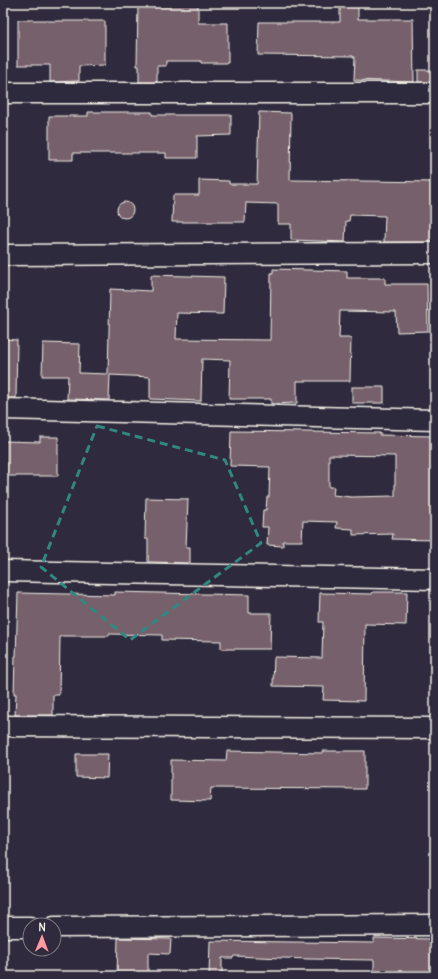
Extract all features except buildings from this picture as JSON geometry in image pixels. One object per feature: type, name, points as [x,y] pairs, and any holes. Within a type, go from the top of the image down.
[{"type":"street","points":[[3,93],[435,93]]},
{"type":"street","points":[[3,255],[435,253]]},
{"type":"street","points":[[3,409],[435,420]]},
{"type":"street","points":[[3,571],[435,579]]},
{"type":"street","points":[[3,726],[435,728]]},
{"type":"street","points":[[62,927],[435,925]]},
{"type":"street","points":[[3,927],[22,927]]},
{"type":"highlighted area","points":[[97,426],[225,460],[261,543],[130,640],[41,567]]}]
